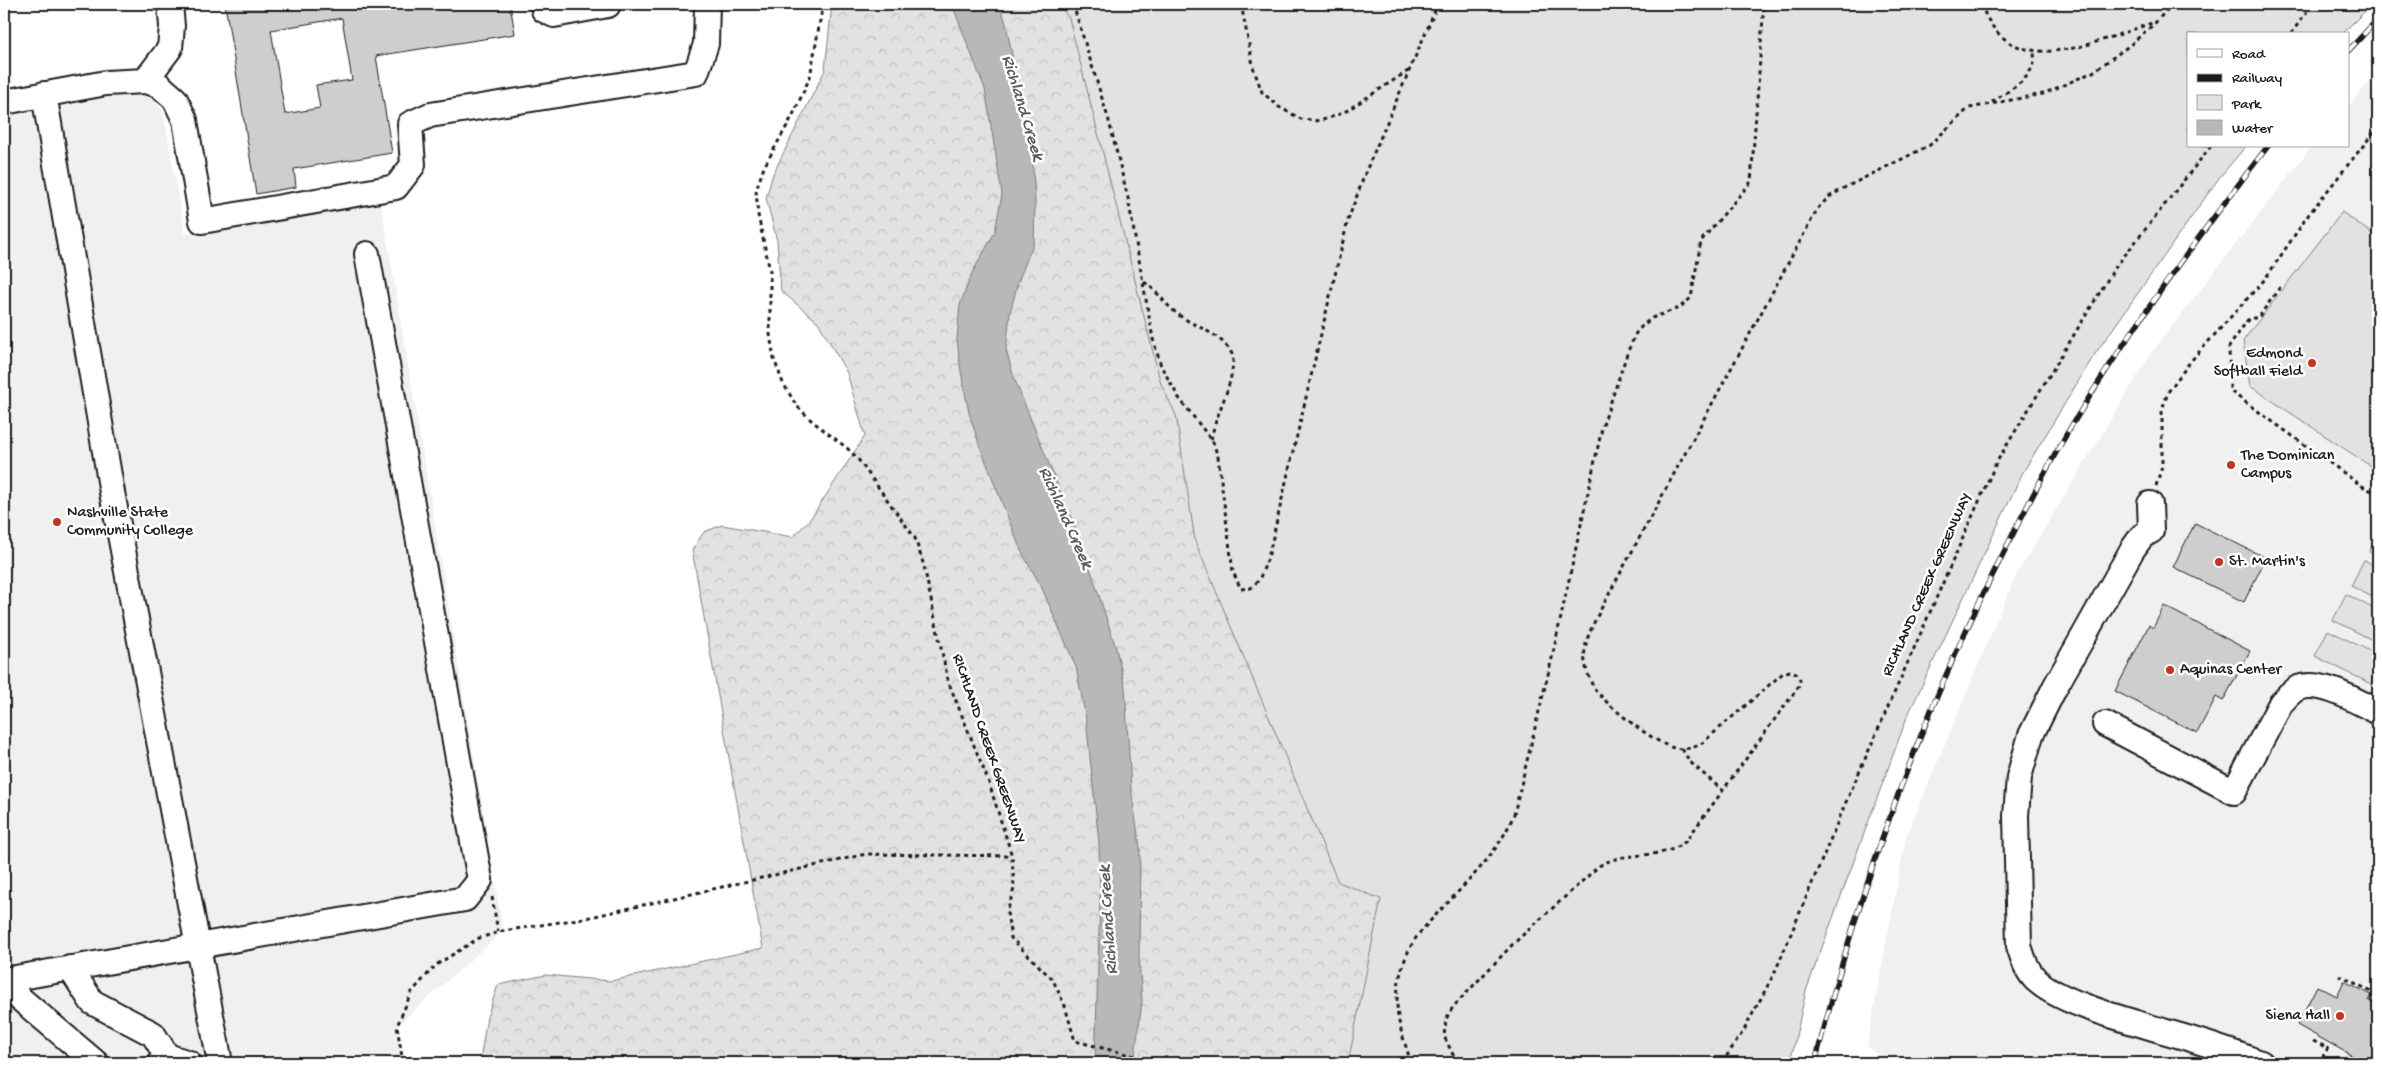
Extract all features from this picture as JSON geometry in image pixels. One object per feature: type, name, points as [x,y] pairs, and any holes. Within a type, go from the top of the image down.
[{"type":"street","points":[[146,81],[170,48],[172,26],[170,4]]},
{"type":"street","points":[[542,4],[544,10],[554,15],[611,4]]},
{"type":"street","points":[[4,102],[106,83],[146,81],[159,85],[175,99],[186,120],[202,221],[396,187],[413,165],[410,124],[430,115],[696,73],[706,44],[707,4]]},
{"type":"street","points":[[44,94],[117,522],[220,1063]]},
{"type":"street","points":[[4,980],[465,900],[480,880],[367,254]]},
{"type":"street","points":[[2150,504],[2150,530],[2142,536],[2132,550],[2054,687],[2031,735],[2019,777],[2016,816],[2019,946],[2025,965],[2036,980],[2064,997],[2104,1013],[2230,1051],[2261,1063]]},
{"type":"street","points":[[2105,724],[2234,792],[2281,704],[2292,692],[2299,688],[2322,688],[2378,712]]},
{"type":"street","points":[[70,968],[92,1002],[153,1034],[172,1061]]},
{"type":"street","points":[[4,985],[96,1063]]},
{"type":"path","name":"RICHLAND CREEK GREENWAY","points":[[823,4],[810,77],[793,115],[764,167],[756,190],[758,215],[770,271],[770,334],[774,359],[783,383],[796,405],[808,418],[857,458],[915,538],[924,566],[948,680],[988,780],[1012,856],[1014,890],[1007,919],[1011,938],[1052,980],[1064,1006],[1074,1041],[1162,1063]]},
{"type":"path","points":[[1073,4],[1109,121],[1128,198],[1154,339],[1161,366],[1179,398],[1211,440],[1218,457],[1234,572],[1241,589],[1251,588],[1259,580],[1268,558],[1348,220],[1366,171],[1438,4]]},
{"type":"path","points":[[1241,4],[1256,76],[1262,92],[1279,107],[1301,119],[1320,121],[1337,116],[1408,71]]},
{"type":"path","points":[[1411,1063],[1398,1014],[1398,996],[1405,962],[1411,946],[1422,931],[1495,850],[1506,834],[1514,814],[1552,658],[1602,428],[1628,351],[1636,333],[1643,324],[1652,318],[1679,308],[1691,298],[1701,241],[1751,182],[1764,4]]},
{"type":"path","points":[[1981,4],[1992,24],[2002,36],[2017,45],[2034,50],[2052,52],[2072,49],[2155,22]]},
{"type":"path","points":[[1457,1063],[1446,1041],[1444,1030],[1448,1014],[1456,1002],[1513,944],[1594,870],[1616,858],[1661,853],[1678,848],[1690,836],[1761,736],[1795,694],[1800,680],[1796,673],[1790,671],[1779,676],[1700,745],[1682,749],[1659,742],[1610,705],[1594,687],[1587,671],[1584,653],[1595,621],[1818,208],[1829,197],[1844,188],[1930,146],[1964,111],[1992,102],[2034,96],[2068,85],[2100,67],[2155,22],[2172,4]]},
{"type":"path","points":[[2292,32],[2312,4]]},
{"type":"path","points":[[1992,102],[2029,75],[2034,66],[2034,50]]},
{"type":"path","points":[[2150,504],[2162,466],[2162,410],[2168,392],[2190,362],[2265,279],[2310,214],[2378,127]]},
{"type":"path","name":"RICHLAND CREEK GREENWAY","points":[[1722,1063],[1744,1030],[1775,972],[1846,802],[1996,463],[2114,269],[2209,148]]},
{"type":"path","points":[[1143,282],[1154,288],[1180,316],[1220,338],[1233,356],[1230,380],[1218,412],[1211,440]]},
{"type":"path","points":[[2280,287],[2258,318],[2249,318],[2229,347],[2230,391],[2362,486],[2378,494]]},
{"type":"path","points":[[1682,749],[1690,762],[1723,790]]},
{"type":"path","points":[[403,1063],[397,1026],[411,993],[436,964],[479,938],[498,932],[591,917],[866,854],[1012,856]]},
{"type":"path","points":[[480,880],[492,897],[498,932]]},
{"type":"path","points":[[2339,975],[2378,995]]},
{"type":"path","points":[[2312,1041],[2328,1048],[2320,1063]]},
{"type":"shaded area","name":"The Dominican Campus","points":[[2378,72],[2378,1063],[1887,1063],[1867,1046],[1906,837],[2015,577],[2152,352],[2310,148],[2350,148],[2350,104]]},
{"type":"shaded area","points":[[137,88],[152,97],[163,111],[185,234],[380,198],[503,931],[397,1026],[403,1063],[4,1063],[4,109]]},
{"type":"green space","points":[[832,4],[1058,4],[1069,18],[1161,384],[1176,415],[1195,541],[1338,882],[1381,899],[1348,1063],[487,1063],[481,1054],[487,1017],[498,985],[546,975],[611,981],[763,948],[692,550],[704,532],[722,525],[793,537],[811,518],[865,436],[847,373],[818,322],[781,291],[777,241],[766,198],[773,174],[825,70]]},
{"type":"green space","points":[[999,4],[2372,4],[2344,32],[2187,32],[2187,148],[2244,148],[2219,178],[2093,357],[2022,474],[1907,717],[1806,991],[1790,1063],[1134,1063]]},
{"type":"green space","name":"Edmond Softball Field","points":[[2342,212],[2378,238],[2378,471],[2250,386],[2243,341]]},
{"type":"green space","points":[[2378,533],[2378,557],[2369,552]]},
{"type":"green space","points":[[2364,560],[2378,567],[2378,600],[2351,586]]},
{"type":"green space","points":[[2346,594],[2378,611],[2378,643],[2333,620]]},
{"type":"green space","points":[[2328,630],[2378,655],[2378,670],[2371,684],[2315,656]]},
{"type":"water","name":"Richland Creek","points":[[952,4],[999,4],[1005,20],[1032,153],[1035,200],[1034,242],[1018,282],[1010,313],[1006,350],[1014,378],[1085,552],[1116,648],[1125,687],[1131,789],[1140,847],[1139,959],[1142,1002],[1134,1063],[1095,1063],[1100,899],[1099,843],[1086,719],[1076,667],[1041,586],[1021,551],[979,444],[969,413],[961,372],[957,339],[960,305],[972,273],[995,232],[1002,194],[985,89]]},
{"type":"building","points":[[225,4],[267,4],[267,9],[298,4],[510,4],[515,34],[376,56],[392,153],[294,169],[296,187],[256,194]],"holes":[[[342,18],[352,80],[316,85],[320,108],[285,114],[271,30]]]},
{"type":"building","name":"St. Martin's","points":[[2195,523],[2266,558],[2244,602],[2173,567]]},
{"type":"building","points":[[2164,606],[2250,651],[2223,701],[2216,697],[2197,733],[2115,691],[2149,625],[2153,628]]},
{"type":"building","name":"Siena Hall","points":[[2344,981],[2372,995],[2369,1001],[2378,1006],[2378,1063],[2365,1063],[2297,1025],[2317,986],[2337,996]]},
{"type":"railway","points":[[2350,49],[2378,19]]},
{"type":"railway","points":[[1815,1063],[1853,928],[1898,796],[1950,667],[2010,540],[2036,488],[2065,437],[2128,338],[2173,273],[2266,148]]},
{"type":"place","name":"Edmond Softball Field","points":[[2312,363]]},
{"type":"place","name":"The Dominican Campus","points":[[2231,465]]},
{"type":"place","name":"Nashville State Community College","points":[[57,522]]},
{"type":"place","name":"St. Martin's","points":[[2219,562]]},
{"type":"place","name":"Aquinas Center","points":[[2170,670]]},
{"type":"place","name":"Siena Hall","points":[[2340,1016]]}]
